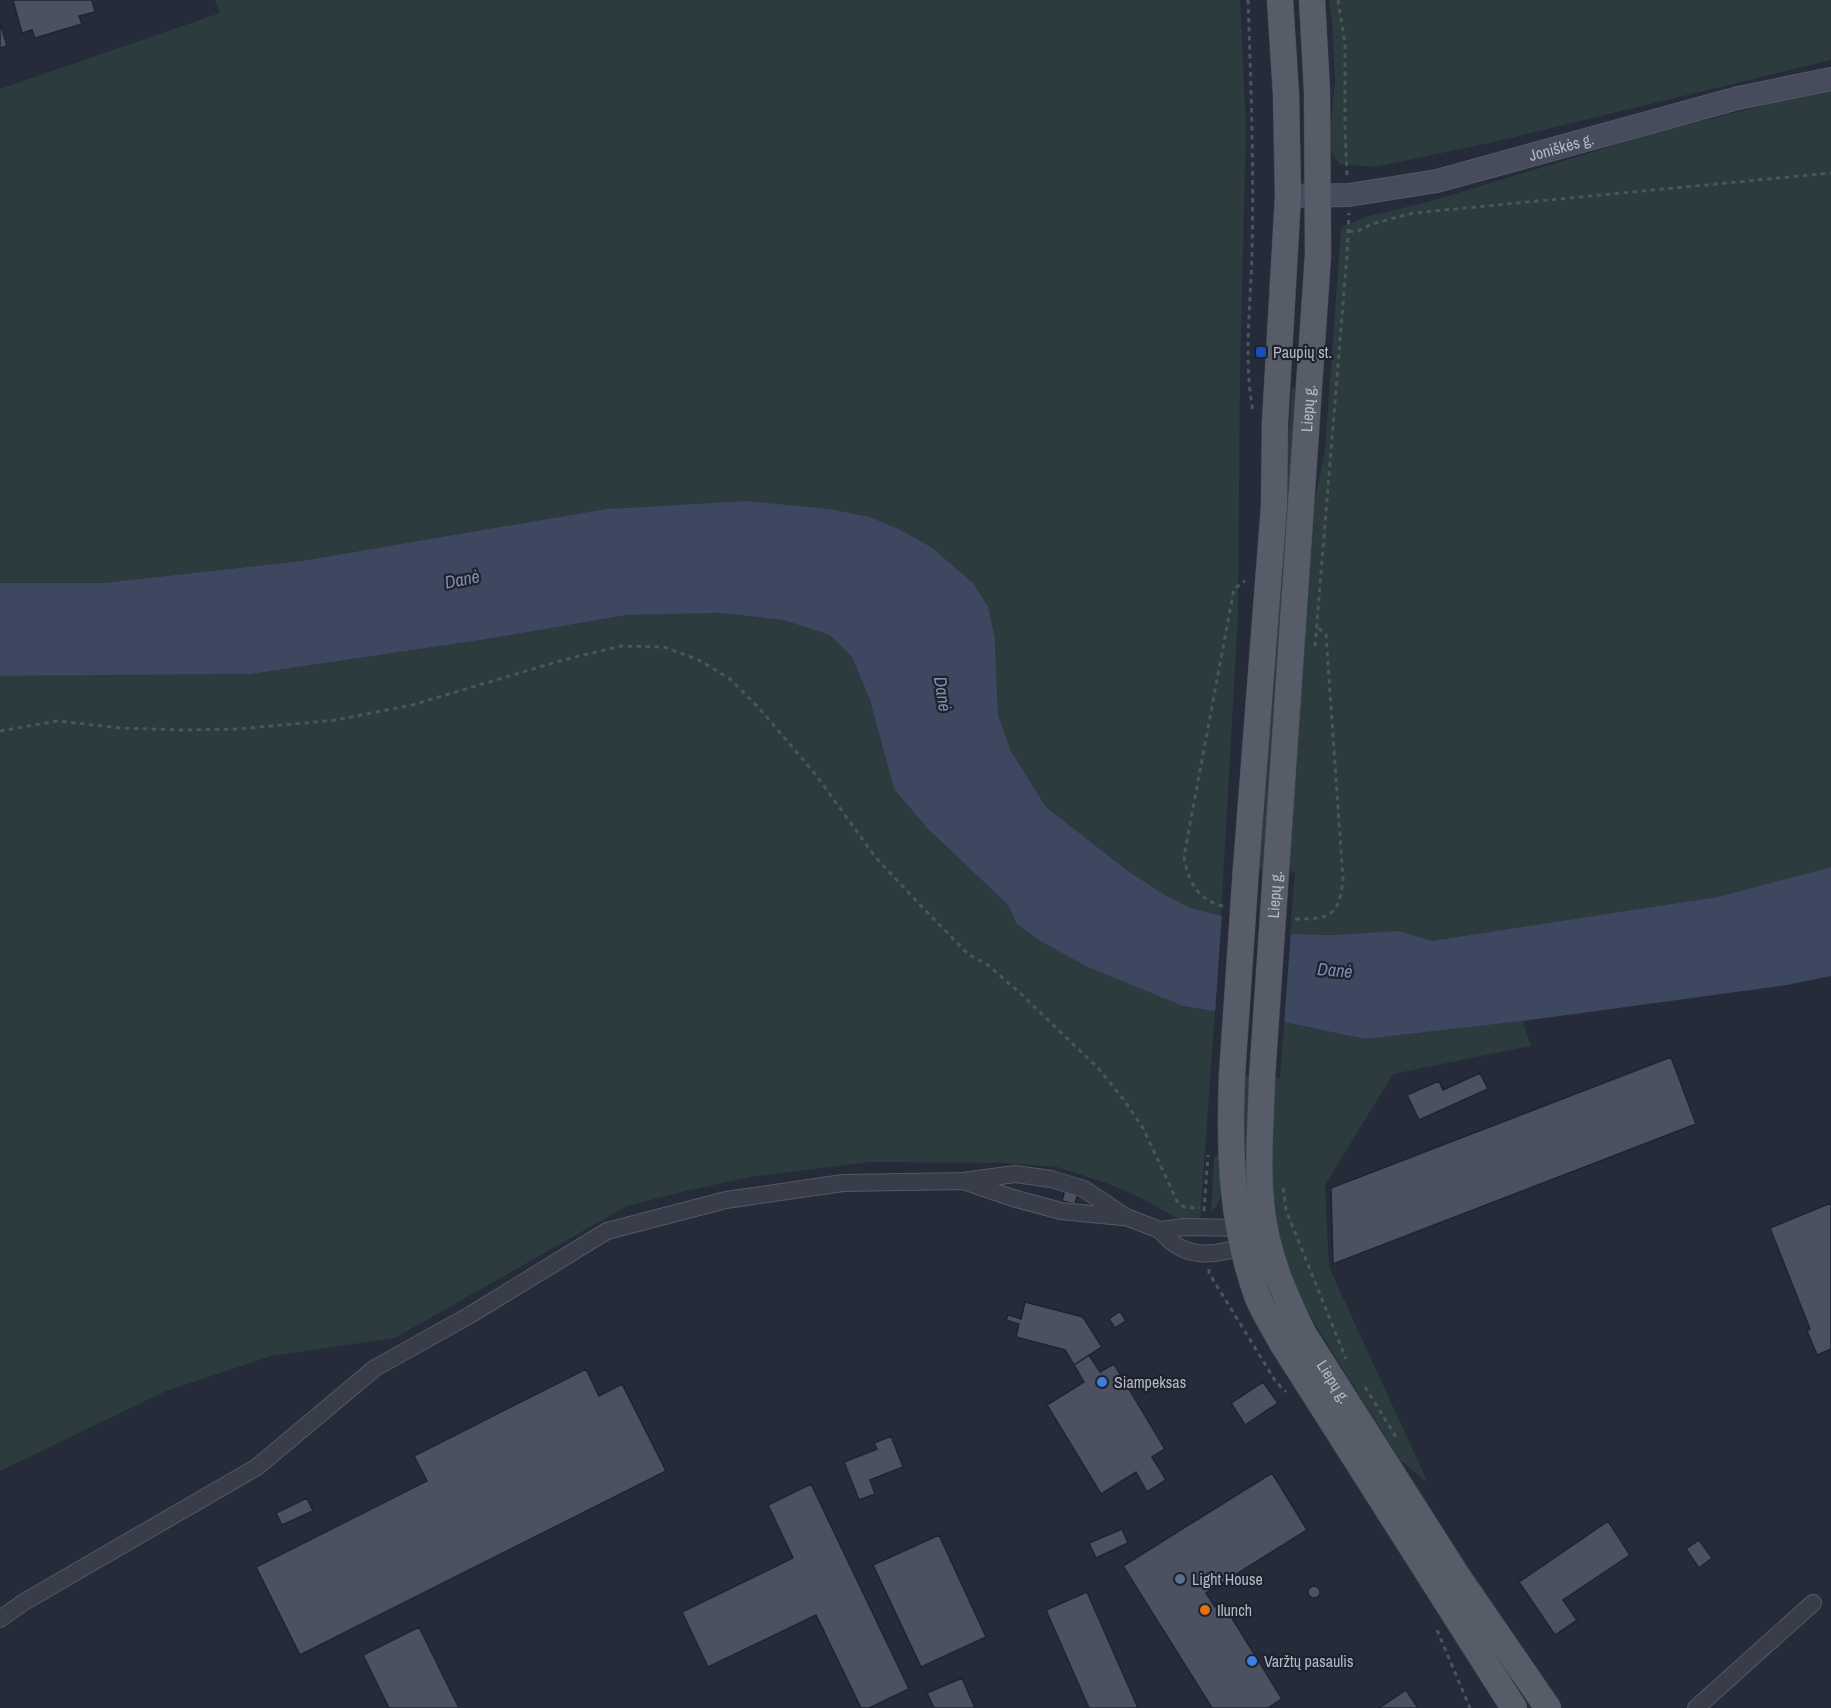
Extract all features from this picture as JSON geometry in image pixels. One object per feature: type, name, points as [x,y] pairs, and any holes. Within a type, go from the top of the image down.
[{"type":"main road","name":"Liepų g.","points":[[1280,0],[1286,94],[1288,196],[1275,412],[1274,506],[1232,1076],[1233,1190],[1253,1235],[1303,1333],[1456,1574],[1548,1708]]},
{"type":"main road","name":"Liepų g.","points":[[1311,0],[1317,91],[1318,196],[1314,327],[1262,1078],[1260,1186],[1253,1235],[1258,1299],[1282,1343],[1514,1708]]},
{"type":"main road","name":"Joniškės g.","points":[[1288,196],[1348,195],[1437,181],[1738,98],[1831,79]]},
{"type":"street","points":[[0,1619],[24,1602],[257,1467],[375,1368],[470,1315],[607,1232],[726,1200],[831,1185],[963,1181],[1015,1174],[1051,1179],[1084,1189],[1126,1217],[1160,1230],[1184,1227],[1253,1235]]},
{"type":"street","points":[[963,1181],[1061,1211],[1126,1217]]},
{"type":"street","points":[[1160,1230],[1169,1242],[1193,1253],[1209,1254],[1253,1235]]},
{"type":"street","points":[[1696,1708],[1813,1603]]},
{"type":"path","points":[[1248,0],[1253,186],[1247,373],[1255,422]]},
{"type":"path","points":[[1349,231],[1356,232],[1372,224],[1413,213],[1831,173]]},
{"type":"path","points":[[0,731],[57,722],[121,728],[181,730],[238,729],[336,720],[412,705],[621,645],[664,646],[699,660],[730,679],[759,708],[816,775],[876,858],[924,909],[968,954],[988,965],[1021,993],[1098,1068],[1143,1128],[1176,1201],[1184,1207],[1204,1209]]},
{"type":"path","points":[[1282,1178],[1286,1210],[1328,1316],[1352,1367]]},
{"type":"path","points":[[1364,1386],[1395,1433],[1399,1443]]},
{"type":"shaded area","points":[[215,0],[1240,0],[1246,128],[1240,374],[1238,616],[1221,916],[1191,908],[1165,895],[1128,871],[1046,807],[1011,751],[998,715],[995,639],[931,547],[901,530],[870,517],[746,501],[606,509],[301,561],[103,583],[0,583],[0,89],[220,13]]},
{"type":"shaded area","points":[[1329,0],[1831,0],[1831,60],[1498,141],[1375,167],[1340,164],[1333,156],[1329,143],[1335,80]]},
{"type":"shaded area","points":[[1831,90],[1831,867],[1717,897],[1432,942],[1399,931],[1330,935],[1290,934],[1295,872],[1288,871],[1307,539],[1325,449],[1343,226],[1369,216],[1428,202],[1648,135],[1803,95]]},
{"type":"shaded area","points":[[1292,388],[1298,388],[1267,870],[1259,869]]},
{"type":"shaded area","points":[[721,613],[783,620],[831,635],[852,657],[870,700],[894,789],[927,828],[1008,905],[1016,923],[1183,1006],[1215,1011],[1200,1221],[1187,1221],[1175,1217],[1137,1196],[1057,1167],[1002,1163],[870,1162],[750,1177],[627,1206],[395,1338],[271,1356],[166,1391],[0,1471],[0,676],[250,674],[481,640],[627,615]]},
{"type":"shaded area","points":[[1523,1021],[1531,1046],[1393,1074],[1325,1185],[1329,1267],[1428,1483],[1400,1460],[1303,1303],[1280,1242],[1275,1213],[1270,1173],[1272,1078],[1280,1078],[1284,1022],[1365,1039]]},
{"type":"shaded area","points":[[1245,1076],[1252,1077],[1250,1199],[1243,1199]]},
{"type":"shaded area","points":[[1218,1154],[1221,1193],[1216,1207],[1211,1212],[1214,1159]]},
{"type":"water","name":"Danė","points":[[746,501],[829,509],[870,517],[901,530],[931,547],[973,583],[988,607],[995,639],[998,715],[1011,751],[1046,807],[1128,871],[1165,895],[1191,908],[1290,934],[1330,935],[1399,931],[1432,941],[1717,897],[1831,867],[1831,976],[1787,985],[1523,1021],[1365,1039],[1284,1022],[1183,1006],[1088,967],[1040,941],[1016,923],[1008,905],[927,828],[894,789],[870,700],[852,657],[830,635],[783,620],[721,613],[627,615],[481,640],[250,674],[0,676],[0,583],[103,583],[301,561],[606,509]]},
{"type":"pier","points":[[1222,913],[1291,931],[1284,1025],[1215,1014]]},
{"type":"building","points":[[13,0],[92,0],[95,12],[79,16],[82,24],[35,38],[32,30],[22,33]]},
{"type":"building","points":[[0,22],[7,46],[0,48]]},
{"type":"building","points":[[1671,1057],[1696,1124],[1333,1264],[1331,1188]]},
{"type":"building","points":[[1480,1073],[1488,1089],[1419,1120],[1407,1095],[1439,1081],[1443,1090]]},
{"type":"building","points":[[1065,1189],[1078,1192],[1075,1204],[1062,1201]]},
{"type":"building","points":[[1831,1203],[1831,1349],[1817,1355],[1807,1331],[1810,1329],[1770,1228]]},
{"type":"building","points":[[1025,1302],[1083,1317],[1102,1347],[1074,1365],[1065,1350],[1016,1337],[1019,1324],[1006,1320],[1008,1315],[1021,1319]]},
{"type":"building","points":[[1120,1311],[1126,1321],[1115,1328],[1109,1319]]},
{"type":"building","points":[[1089,1355],[1100,1372],[1114,1364],[1165,1449],[1152,1457],[1166,1480],[1147,1492],[1136,1472],[1101,1494],[1047,1405],[1084,1382],[1074,1365]]},
{"type":"building","points":[[586,1369],[599,1396],[622,1384],[666,1471],[300,1655],[256,1567],[427,1481],[414,1456]]},
{"type":"building","points":[[1263,1382],[1278,1403],[1245,1425],[1231,1403]]},
{"type":"building","points":[[891,1436],[903,1467],[870,1480],[875,1494],[859,1500],[844,1462],[877,1449],[874,1443]]},
{"type":"building","name":"Light House","points":[[1272,1473],[1307,1530],[1206,1593],[1215,1607],[1222,1602],[1282,1699],[1268,1708],[1212,1708],[1123,1566]]},
{"type":"building","points":[[811,1484],[909,1689],[869,1708],[861,1708],[816,1615],[708,1667],[682,1612],[793,1558],[768,1505]]},
{"type":"building","points":[[307,1498],[313,1511],[282,1525],[276,1513]]},
{"type":"building","points":[[1608,1521],[1630,1555],[1563,1600],[1577,1620],[1555,1635],[1519,1582]]},
{"type":"building","points":[[1122,1529],[1128,1543],[1096,1558],[1089,1543]]},
{"type":"building","points":[[939,1535],[986,1637],[921,1667],[873,1565]]},
{"type":"building","points":[[1699,1540],[1712,1558],[1699,1568],[1686,1549]]},
{"type":"building","points":[[1316,1586],[1319,1587],[1319,1597],[1312,1598],[1309,1597],[1308,1590],[1309,1587]]},
{"type":"building","points":[[1087,1592],[1138,1708],[1089,1708],[1046,1610]]},
{"type":"building","points":[[419,1627],[459,1708],[389,1708],[363,1655]]},
{"type":"building","points":[[962,1678],[975,1708],[934,1708],[927,1693]]},
{"type":"building","points":[[1406,1690],[1418,1708],[1379,1708]]},
{"type":"place","name":"Paupių st.","points":[[1261,352]]},
{"type":"place","name":"Siampeksas","points":[[1102,1382]]},
{"type":"place","name":"Light House","points":[[1180,1579]]},
{"type":"place","name":"Ilunch","points":[[1205,1610]]},
{"type":"place","name":"Varžtų pasaulis","points":[[1252,1661]]}]
